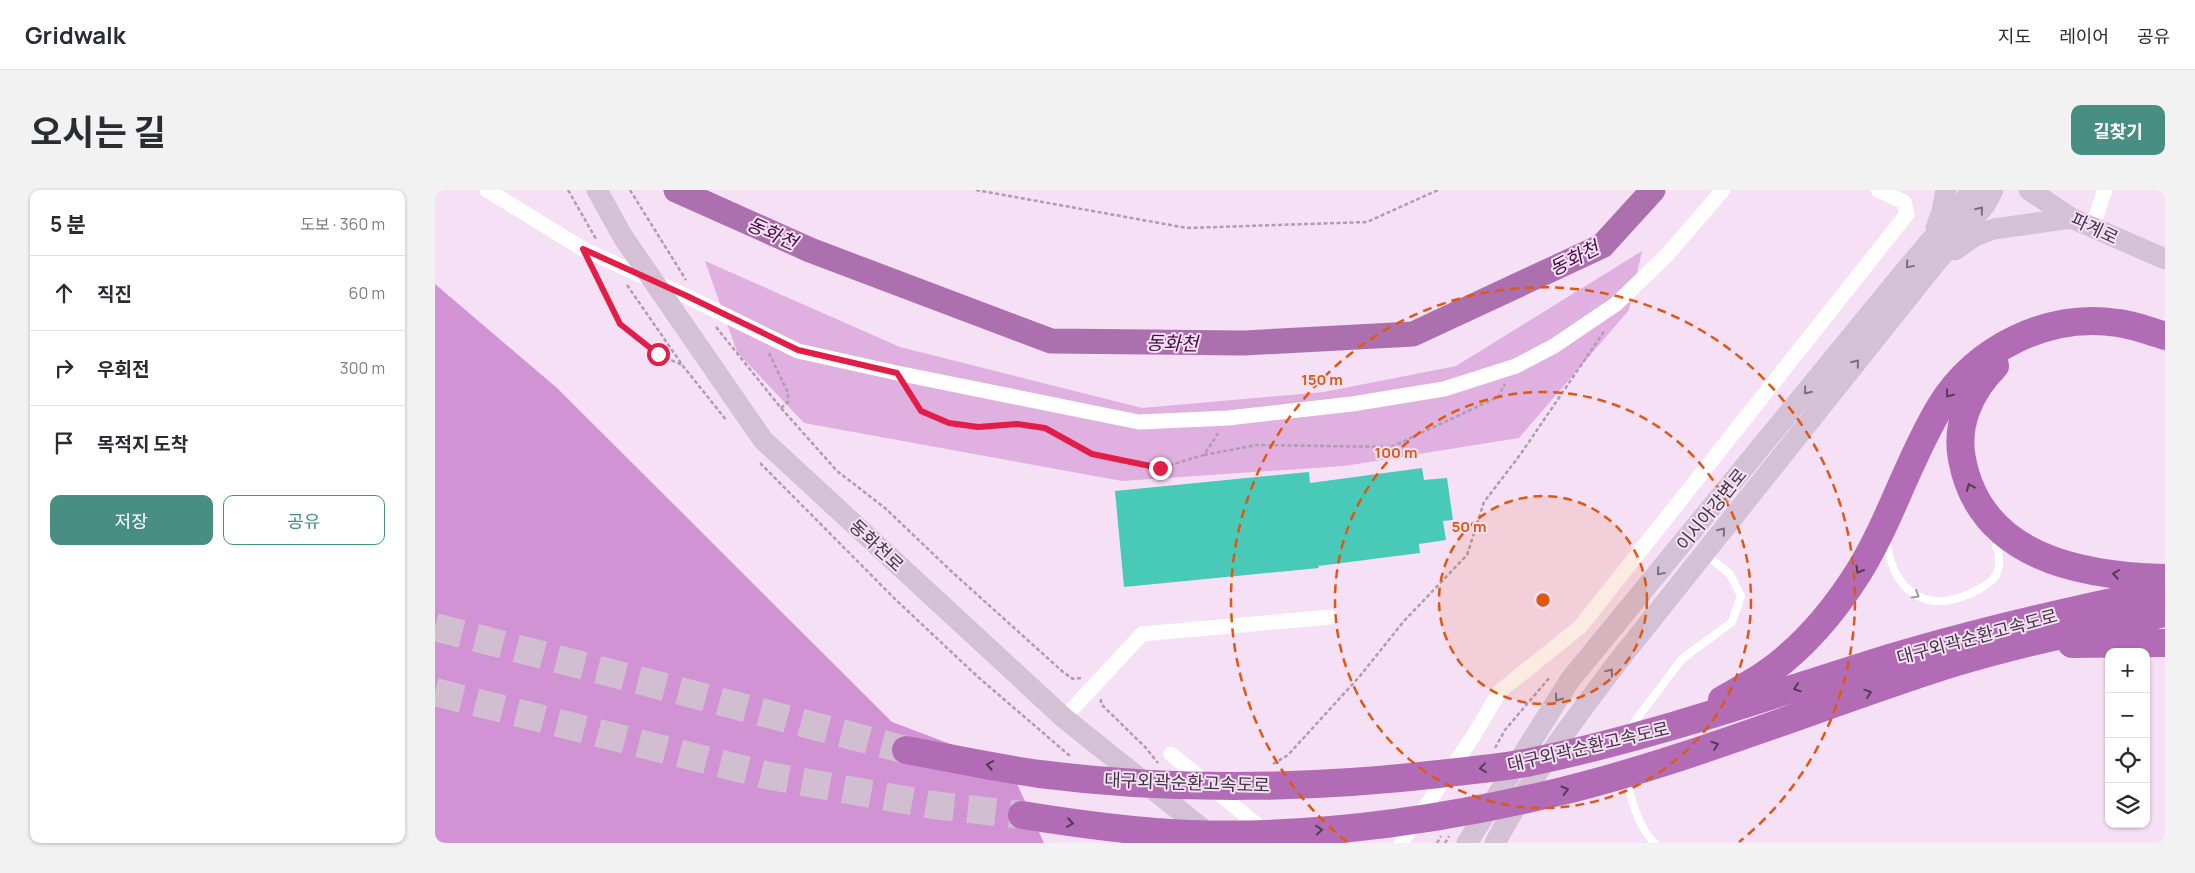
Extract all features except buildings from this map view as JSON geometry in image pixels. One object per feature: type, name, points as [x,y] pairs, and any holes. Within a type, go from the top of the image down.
[{"type":"highway","points":[[1684,723],[1765,674],[1802,642],[1833,608],[1858,572],[1886,521],[1900,486],[1941,406],[1957,384],[1978,362],[2002,346],[2043,328],[2072,322],[2118,323],[2165,336]]},
{"type":"highway","points":[[2165,347],[2121,335],[2077,333],[2056,336],[2032,343],[1997,363],[1975,389],[1967,408],[1961,441],[1965,476],[1975,501],[1987,518],[2016,543],[2037,555],[2064,565],[2137,577],[2165,578]]},
{"type":"highway","name":"대구외곽순환고속도로","points":[[906,750],[1038,774],[1130,782],[1242,785],[1343,783],[1533,762],[1684,723],[1883,660],[2019,623],[2165,591]]},
{"type":"highway","name":"대구외곽순환고속도로","points":[[1021,815],[1143,831],[1193,834],[1295,832],[1374,825],[1450,814],[1555,793],[1668,761],[1948,665],[2025,645],[2165,613]]},
{"type":"highway","points":[[2025,645],[2165,643]]},
{"type":"main road","name":"동화천로","points":[[597,190],[623,237],[763,440],[1064,718],[1220,843]]},
{"type":"main road","points":[[1932,238],[1947,190]]},
{"type":"main road","name":"이시아강변로","points":[[1467,843],[1571,680],[1932,238],[1969,195],[1977,190]]},
{"type":"main road","name":"이시아강변로","points":[[1495,843],[1512,811],[1581,711],[1934,265],[1985,204],[1993,190]]},
{"type":"main road","name":"파계로","points":[[2029,190],[2071,218],[2165,259]]},
{"type":"main road","points":[[1934,265],[1975,236],[1994,229],[2071,218]]},
{"type":"street","points":[[487,190],[583,249],[687,296],[798,350],[897,373],[1139,422],[1228,418],[1352,404],[1444,389],[1516,366],[1554,346],[1616,304],[1667,255],[1723,190]]},
{"type":"street","points":[[1401,843],[1500,691],[1580,627],[1907,214],[1904,202],[1877,190]]},
{"type":"street","points":[[2093,228],[2105,190]]},
{"type":"street","points":[[1064,718],[1142,634],[1330,617]]},
{"type":"street","points":[[1171,754],[1279,843]]},
{"type":"lane","points":[[1886,521],[1888,549],[1893,567],[1900,580],[1909,592],[1921,599],[1936,601],[1959,598],[1975,591],[1995,575],[1999,563],[1997,548],[1987,518]]},
{"type":"lane","points":[[1629,752],[1632,725],[1682,659],[1732,622],[1741,596],[1729,574],[1704,554]]},
{"type":"lane","points":[[1628,761],[1626,778],[1635,808],[1649,838],[1655,843]]},
{"type":"path","points":[[630,190],[687,281]]},
{"type":"path","points":[[976,190],[1187,228],[1367,222],[1438,190]]},
{"type":"path","points":[[583,249],[620,324],[658,354],[683,366]]},
{"type":"path","points":[[1266,768],[1288,755],[1360,676],[1404,621],[1467,555],[1484,502],[1520,455],[1611,321],[1616,304]]},
{"type":"path","points":[[650,319],[683,366],[729,424]]},
{"type":"path","points":[[712,323],[781,408],[837,471],[885,508],[951,571],[1063,672],[1073,678],[1081,678],[1086,675]]},
{"type":"path","points":[[758,331],[788,393],[789,402],[781,408]]},
{"type":"path","points":[[897,373],[921,411],[949,423],[978,427],[1017,424],[1045,428],[1092,454],[1160,468],[1204,455],[1257,445],[1391,448],[1498,397],[1516,366]]},
{"type":"path","points":[[1204,455],[1228,418]]},
{"type":"path","points":[[759,461],[895,600],[978,677],[1074,759]]},
{"type":"shaded area","points":[[1642,251],[1629,310],[1519,438],[1344,466],[1122,481],[804,423],[737,352],[705,261],[900,347],[1142,408],[1324,392],[1456,366]]},
{"type":"shaded area","points":[[435,284],[557,388],[892,722],[1009,766],[1044,843],[435,843]]},
{"type":"waterway","name":"동화천","points":[[676,190],[810,250],[1051,341],[1244,343],[1413,334],[1602,246],[1653,190]]},
{"type":"tunnel","points":[[435,627],[906,750]]},
{"type":"tunnel","points":[[435,692],[770,776],[933,805],[1022,815]]},
{"type":"route","points":[[658,354],[620,324],[583,249],[687,296],[798,350],[897,373],[921,411],[949,423],[978,427],[1017,424],[1045,428],[1092,454],[1160,468]]}]
